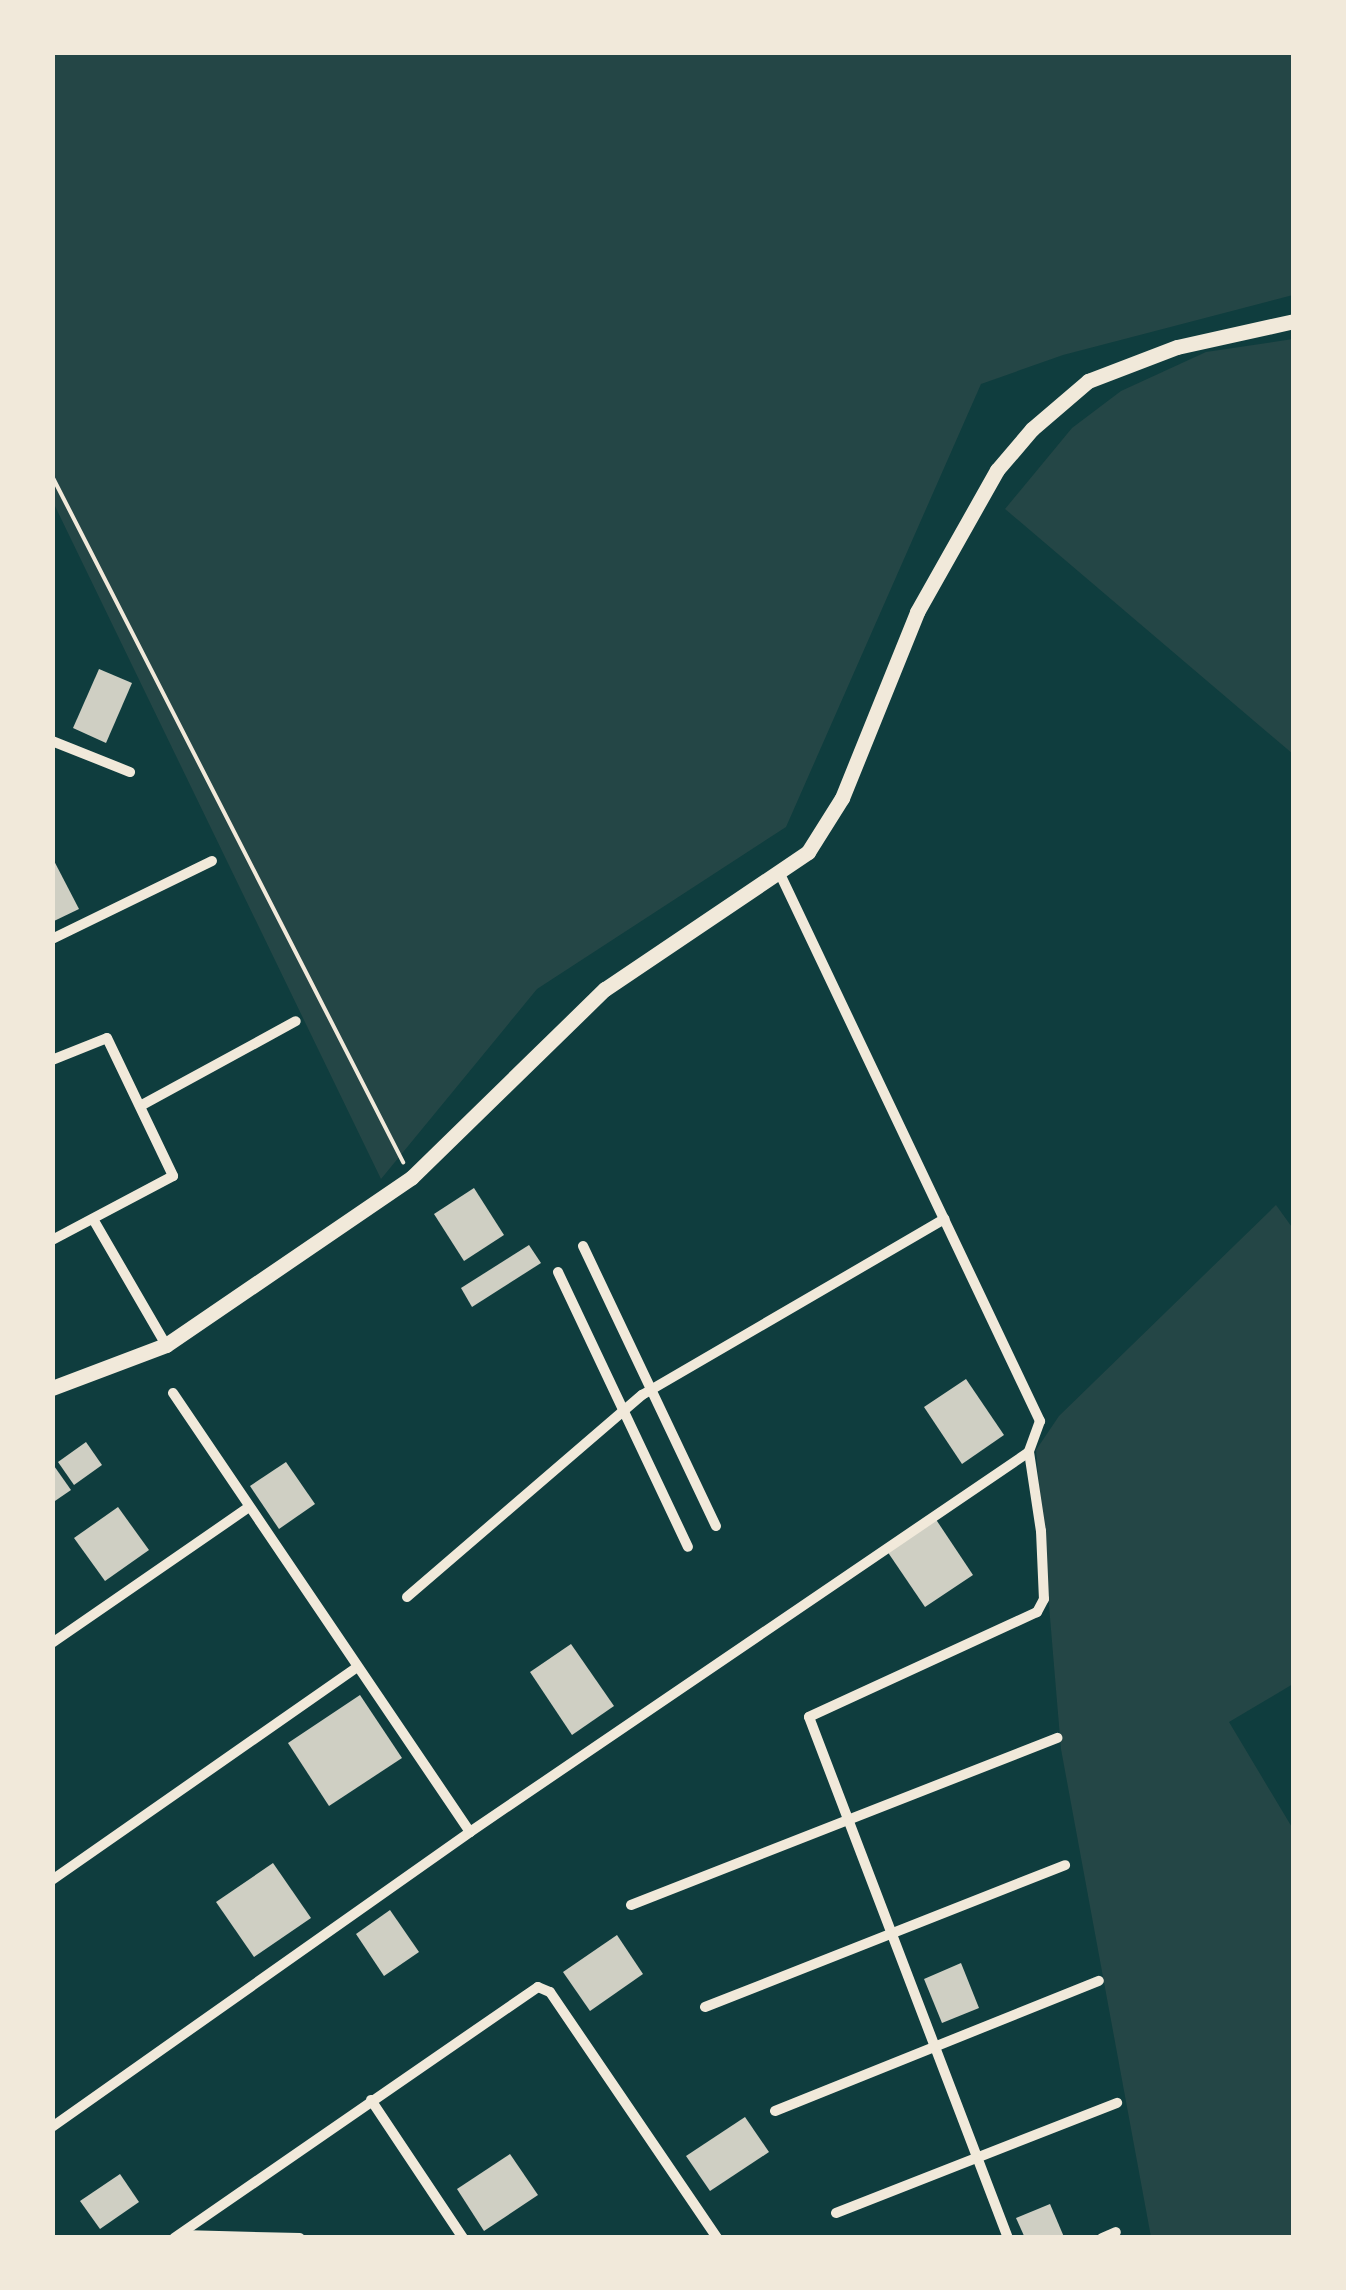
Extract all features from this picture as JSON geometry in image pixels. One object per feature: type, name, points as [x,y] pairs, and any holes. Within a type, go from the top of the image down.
[{"type":"street","points":[[52,1388],[166,1345],[412,1178],[606,989],[808,852],[832,819],[917,612],[997,470],[1032,429],[1088,381],[1177,347],[1294,322]]},
{"type":"street","points":[[52,742],[130,772]]},
{"type":"street","points":[[52,939],[212,861]]},
{"type":"street","points":[[780,874],[1040,1421],[1029,1452],[1041,1532],[1041,1607],[813,1711],[810,1723],[1008,2238]]},
{"type":"street","points":[[142,1105],[296,1021]]},
{"type":"street","points":[[52,1060],[104,1037],[142,1105],[172,1176],[52,1240]]},
{"type":"street","points":[[93,1218],[166,1345]]},
{"type":"street","points":[[408,1597],[651,1390],[944,1220]]},
{"type":"street","points":[[584,1246],[716,1526]]},
{"type":"street","points":[[558,1272],[688,1547]]},
{"type":"street","points":[[173,1393],[246,1509],[470,1832]]},
{"type":"street","points":[[52,2127],[470,1832],[1029,1452]]},
{"type":"street","points":[[52,1643],[246,1509]]},
{"type":"street","points":[[52,1880],[356,1668]]},
{"type":"street","points":[[631,1905],[1057,1738]]},
{"type":"street","points":[[705,2008],[1066,1865]]},
{"type":"street","points":[[776,2112],[1099,1981]]},
{"type":"street","points":[[176,2236],[533,1989],[547,1989],[717,2238]]},
{"type":"street","points":[[371,2100],[463,2238]]},
{"type":"street","points":[[836,2213],[1117,2103]]},
{"type":"street","points":[[1102,2238],[1116,2232]]},
{"type":"street","points":[[176,2236],[300,2238]]},
{"type":"path","points":[[52,476],[412,1178]]},
{"type":"shaded area","points":[[53,53],[1293,53],[1293,295],[1063,355],[981,384],[786,827],[537,989],[381,1179],[53,502]]},
{"type":"shaded area","points":[[1293,339],[1293,754],[1005,509],[1072,428],[1121,391],[1206,352]]},
{"type":"shaded area","points":[[1276,1205],[1294,1230],[1293,1684],[1229,1722],[1293,1829],[1293,2237],[1151,2237],[1061,1749],[1036,1450],[1059,1416]]},
{"type":"building","points":[[99,669],[132,683],[106,743],[73,728]]},
{"type":"building","points":[[52,857],[79,909],[52,922]]},
{"type":"building","points":[[474,1188],[504,1235],[464,1261],[434,1214]]},
{"type":"building","points":[[529,1245],[541,1263],[472,1307],[461,1288]]},
{"type":"building","points":[[966,1379],[1004,1435],[962,1464],[924,1407]]},
{"type":"building","points":[[86,1442],[102,1465],[74,1485],[58,1462]]},
{"type":"building","points":[[286,1462],[315,1504],[279,1529],[250,1486]]},
{"type":"building","points":[[52,1463],[71,1490],[52,1503]]},
{"type":"building","points":[[118,1507],[149,1550],[105,1581],[74,1538]]},
{"type":"building","points":[[935,1518],[973,1575],[925,1607],[887,1551]]},
{"type":"building","points":[[571,1644],[614,1706],[572,1735],[530,1672]]},
{"type":"building","points":[[360,1695],[402,1758],[329,1806],[288,1743]]},
{"type":"building","points":[[273,1863],[311,1918],[254,1957],[216,1902]]},
{"type":"building","points":[[390,1910],[419,1952],[384,1976],[356,1934]]},
{"type":"building","points":[[617,1935],[643,1974],[590,2011],[563,1972]]},
{"type":"building","points":[[961,1963],[979,2008],[942,2023],[924,1979]]},
{"type":"building","points":[[745,2117],[769,2152],[710,2191],[686,2156]]},
{"type":"building","points":[[510,2154],[538,2195],[484,2231],[457,2189]]},
{"type":"building","points":[[120,2174],[139,2202],[100,2229],[80,2201]]},
{"type":"building","points":[[1050,2204],[1064,2237],[1025,2238],[1016,2218]]}]
